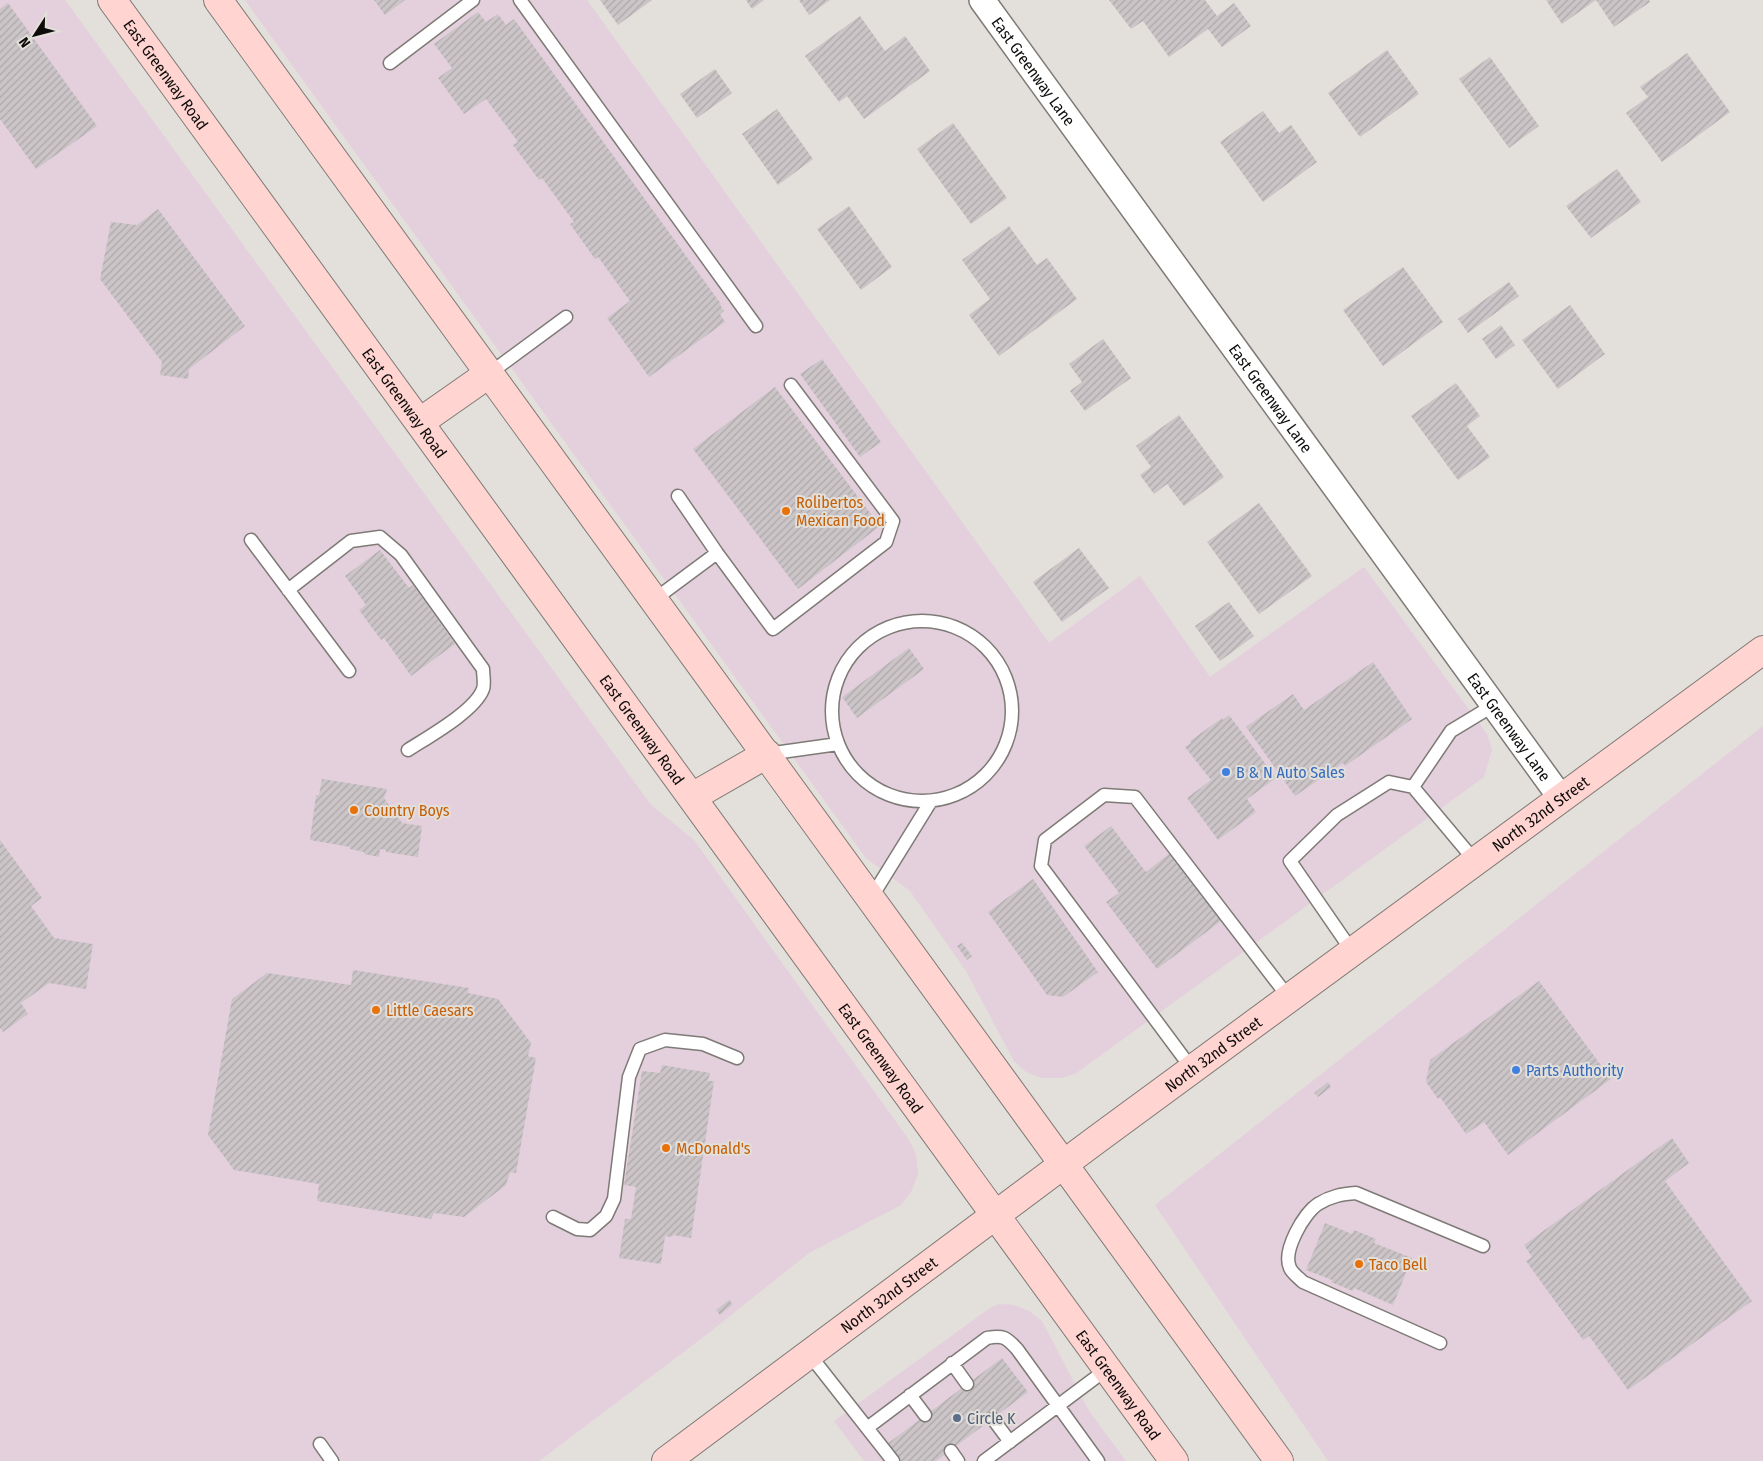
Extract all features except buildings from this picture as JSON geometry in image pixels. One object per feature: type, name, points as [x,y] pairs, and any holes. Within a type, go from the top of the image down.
[{"type":"main road","name":"East Greenway Road","points":[[112,0],[1174,1461]]},
{"type":"main road","points":[[218,0],[655,599],[1279,1461]]},
{"type":"main road","points":[[420,422],[490,374]]},
{"type":"main road","name":"North 32nd Street","points":[[666,1461],[1063,1164],[1763,650]]},
{"type":"main road","points":[[692,797],[767,754]]},
{"type":"street","name":"East Greenway Lane","points":[[982,0],[1562,798]]},
{"type":"lane","points":[[390,63],[473,0]]},
{"type":"lane","points":[[520,0],[756,326]]},
{"type":"lane","points":[[490,374],[566,317]]},
{"type":"lane","points":[[678,496],[773,630],[886,542],[893,521],[791,385]]},
{"type":"lane","points":[[288,590],[351,541],[380,537],[401,555],[483,669],[484,688],[473,705],[408,750]]},
{"type":"lane","points":[[251,540],[348,672]]},
{"type":"lane","points":[[655,599],[717,553]]},
{"type":"lane","points":[[921,620],[950,625],[978,640],[998,662],[1010,690],[1012,721],[1003,751],[986,776],[961,793],[931,801],[902,799],[875,788],[853,769],[838,744],[829,703],[832,687],[847,660],[868,641],[893,625],[921,620]]},
{"type":"lane","points":[[1413,787],[1451,731],[1494,705]]},
{"type":"lane","points":[[767,754],[838,744]]},
{"type":"lane","points":[[1352,952],[1290,861],[1337,815],[1390,782],[1413,787],[1475,861]]},
{"type":"lane","points":[[1192,1069],[1041,866],[1045,840],[1104,796],[1135,797],[1289,998]]},
{"type":"lane","points":[[870,898],[931,801]]},
{"type":"lane","points":[[554,1217],[577,1229],[590,1230],[606,1216],[614,1199],[629,1077],[640,1049],[665,1040],[703,1044],[738,1058]]},
{"type":"lane","points":[[1440,1343],[1303,1282],[1290,1269],[1287,1257],[1292,1240],[1308,1213],[1317,1204],[1340,1194],[1356,1193],[1483,1246]]},
{"type":"lane","points":[[866,1428],[987,1338],[999,1336],[1009,1340],[1017,1349],[1098,1461]]},
{"type":"lane","points":[[809,1354],[893,1461]]},
{"type":"lane","points":[[952,1363],[967,1384]]},
{"type":"lane","points":[[984,1461],[1107,1369]]},
{"type":"lane","points":[[910,1395],[925,1415]]},
{"type":"lane","points":[[992,1418],[1010,1442]]},
{"type":"lane","points":[[320,1444],[332,1461]]},
{"type":"shaded area","points":[[0,0],[65,0],[651,805],[694,840],[909,1140],[916,1154],[918,1174],[911,1192],[901,1205],[809,1253],[706,1335],[539,1461],[0,1461]]},
{"type":"shaded area","points":[[245,0],[587,0],[1049,643],[1140,576],[1210,677],[1364,567],[1487,734],[1492,750],[1484,777],[1075,1074],[1061,1078],[1042,1078],[1026,1072],[1014,1061],[966,971],[910,891],[866,858]]},
{"type":"shaded area","points":[[1763,726],[1763,1461],[1328,1461],[1155,1205]]},
{"type":"shaded area","points":[[999,1304],[1014,1305],[1029,1311],[1042,1321],[1089,1411],[1126,1461],[864,1461],[834,1421],[990,1308]]},
{"type":"place","name":"Rolibertos Mexican Food","points":[[786,511]]},
{"type":"place","name":"B & N Auto Sales","points":[[1226,772]]},
{"type":"place","name":"Country Boys","points":[[354,810]]},
{"type":"place","name":"Little Caesars","points":[[376,1010]]},
{"type":"place","name":"Parts Authority","points":[[1516,1070]]},
{"type":"place","name":"McDonald's","points":[[666,1148]]},
{"type":"place","name":"Taco Bell","points":[[1359,1264]]},
{"type":"place","name":"Circle K","points":[[957,1418]]}]
